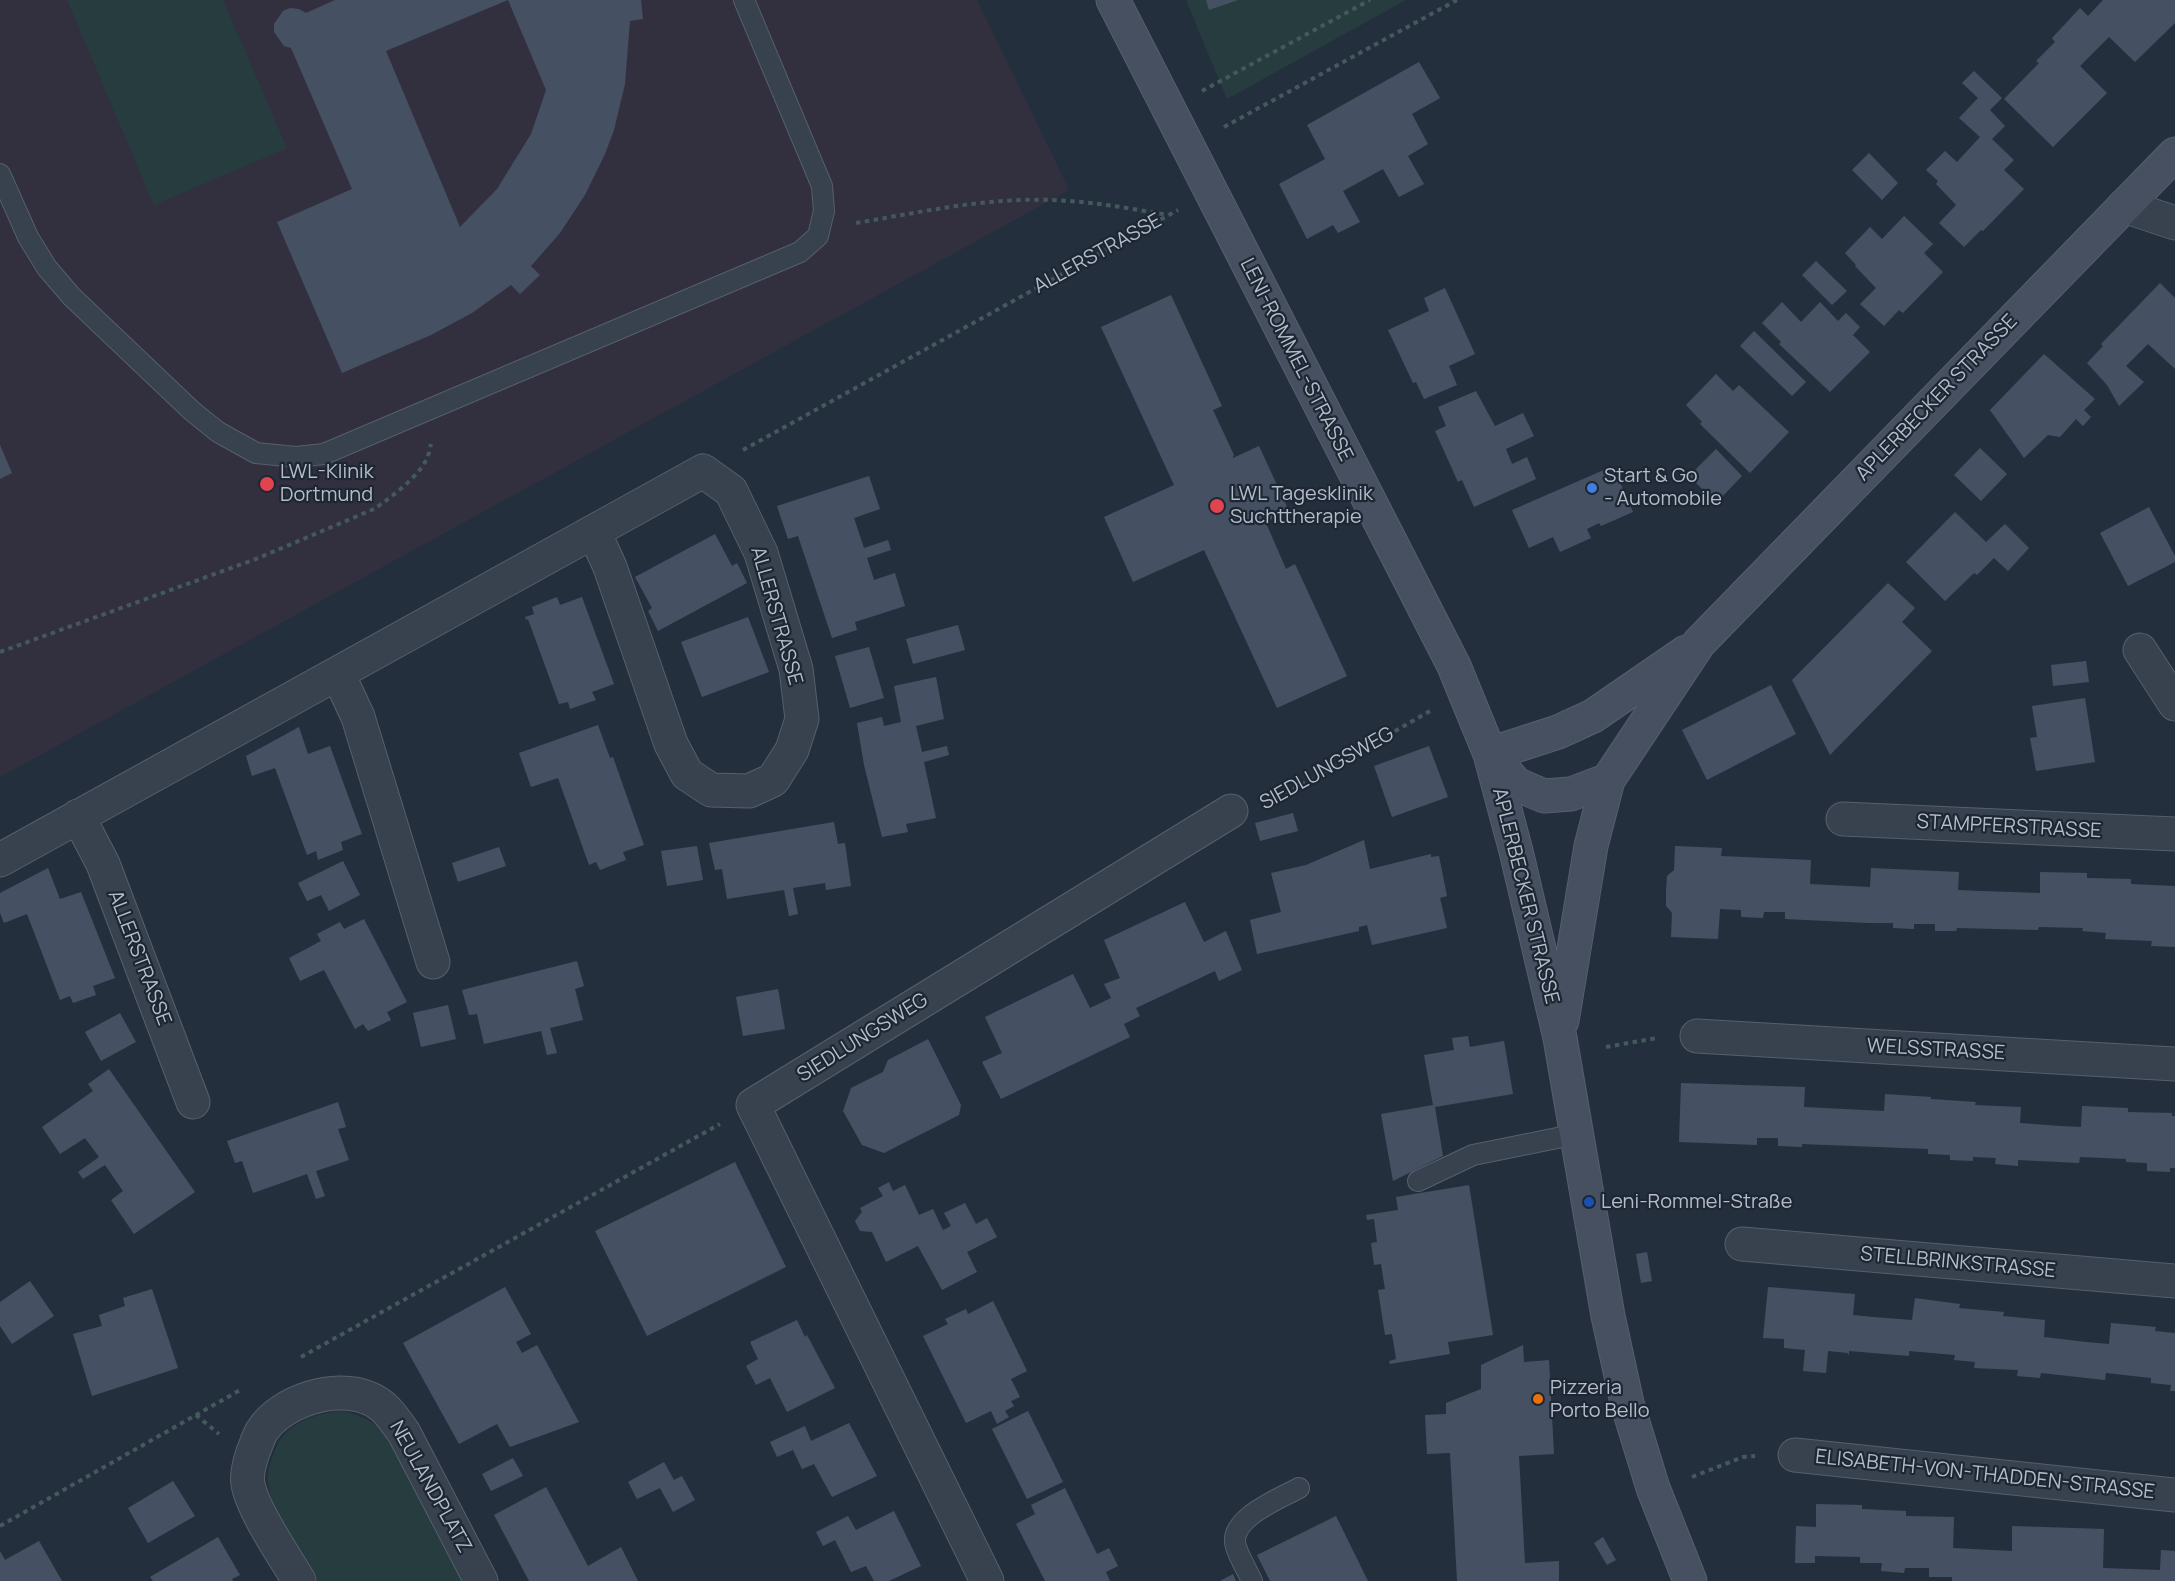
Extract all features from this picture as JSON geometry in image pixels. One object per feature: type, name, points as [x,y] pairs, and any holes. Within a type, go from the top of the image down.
[{"type":"main road","name":"LENI-ROMMEL-STRASSE","points":[[1113,0],[1454,666],[1490,754]]},
{"type":"main road","name":"APLERBECKER STRASSE","points":[[1560,1038],[1591,846],[1608,780],[1699,643],[2175,154]]},
{"type":"main road","name":"APLERBECKER STRASSE","points":[[1490,754],[1558,732],[1593,716],[1699,643]]},
{"type":"main road","name":"APLERBECKER STRASSE","points":[[1490,754],[1516,784],[1544,796],[1571,794],[1608,780]]},
{"type":"main road","name":"APLERBECKER STRASSE","points":[[1490,754],[1516,851],[1560,1038],[1608,1316],[1627,1403],[1653,1488],[1690,1581]]},
{"type":"street","points":[[2124,206],[2175,224]]},
{"type":"street","points":[[0,860],[703,471]]},
{"type":"street","name":"ALLERSTRASSE","points":[[594,532],[610,567],[671,744],[687,774],[711,790],[749,790],[773,780],[792,750],[802,719],[796,669],[761,554],[731,491],[703,471]]},
{"type":"street","points":[[2140,650],[2175,704]]},
{"type":"street","points":[[338,674],[358,717],[433,962]]},
{"type":"street","name":"SIEDLUNGSWEG","points":[[753,1105],[1231,811]]},
{"type":"street","name":"ALLERSTRASSE","points":[[78,816],[103,864],[193,1102]]},
{"type":"street","name":"STAMPFERSTRASSE","points":[[1843,819],[2175,834]]},
{"type":"street","name":"WELSSTRASSE","points":[[1697,1036],[2175,1064]]},
{"type":"street","points":[[753,1105],[987,1581]]},
{"type":"street","name":"STELLBRINKSTRASSE","points":[[1742,1244],[2175,1281]]},
{"type":"street","name":"NEULANDPLATZ","points":[[299,1581],[259,1512],[248,1483],[250,1460],[262,1431],[280,1411],[306,1399],[339,1392],[368,1398],[389,1411],[404,1433],[481,1581]]},
{"type":"street","name":"ELISABETH-VON-THADDEN-STRASSE","points":[[1795,1455],[2175,1495]]},
{"type":"lane","points":[[0,174],[27,237],[47,268],[72,297],[192,411],[218,432],[256,453],[296,457],[324,454],[800,252],[818,236],[824,212],[822,186],[744,0]]},
{"type":"lane","points":[[1419,1181],[1473,1155],[1577,1134]]},
{"type":"lane","points":[[1252,1581],[1235,1546],[1236,1533],[1246,1518],[1299,1488]]},
{"type":"path","points":[[1169,108],[1237,74],[1370,0]]},
{"type":"path","points":[[1228,125],[1457,0]]},
{"type":"path","name":"ALLERSTRASSE","points":[[703,471],[1210,192]]},
{"type":"path","points":[[820,229],[965,205],[1021,200],[1109,204],[1168,215]]},
{"type":"path","points":[[0,652],[256,559],[374,509],[390,498],[427,459],[441,405]]},
{"type":"path","name":"SIEDLUNGSWEG","points":[[1231,811],[1257,810],[1430,711]]},
{"type":"path","points":[[1606,1047],[1660,1038]]},
{"type":"path","points":[[301,1357],[753,1105]]},
{"type":"path","points":[[0,1526],[249,1386]]},
{"type":"path","points":[[1692,1478],[1743,1457]]},
{"type":"shaded area","name":"LWL-Klinik Dortmund","points":[[0,0],[977,0],[1069,190],[0,777]]},
{"type":"green space","points":[[67,0],[223,0],[287,148],[154,205]]},
{"type":"green space","points":[[1186,0],[1406,0],[1227,99]]},
{"type":"green space","points":[[343,1411],[371,1422],[393,1442],[465,1581],[318,1581],[274,1505],[268,1473],[280,1440],[294,1426],[312,1417]]},
{"type":"building","points":[[335,0],[508,0],[641,0],[643,19],[630,21],[625,84],[614,130],[605,154],[585,195],[560,233],[531,266],[540,275],[520,294],[511,285],[472,313],[431,335],[342,373],[277,222],[352,189],[291,48],[284,46],[274,32],[274,24],[283,11],[290,8],[306,13]],"holes":[[[508,0],[546,90],[531,134],[497,189],[460,227],[386,51]]]},
{"type":"building","points":[[1206,0],[1238,0],[1209,10]]},
{"type":"building","points":[[2103,0],[2175,0],[2175,23],[2135,62],[2109,37],[2080,66],[2107,93],[2053,147],[2004,99],[2039,63],[2036,61],[2055,42],[2052,38],[2080,8],[2088,16]]},
{"type":"building","points":[[1419,62],[1440,98],[1412,114],[1428,144],[1408,156],[1424,184],[1399,197],[1383,169],[1343,191],[1360,222],[1338,233],[1333,225],[1307,239],[1279,184],[1325,159],[1307,125]]},
{"type":"building","points":[[1974,71],[2002,98],[1990,110],[2005,126],[1992,139],[2014,160],[2004,170],[2024,189],[1964,247],[1939,223],[1956,205],[1936,184],[1938,181],[1926,170],[1945,151],[1957,162],[1980,137],[1959,118],[1978,98],[1962,83]]},
{"type":"building","points":[[1869,153],[1898,183],[1882,200],[1852,170]]},
{"type":"building","points":[[1904,216],[1933,244],[1924,253],[1943,272],[1903,313],[1899,310],[1884,326],[1860,304],[1876,288],[1845,253],[1870,227],[1882,239]]},
{"type":"building","points":[[1816,261],[1847,291],[1832,305],[1802,275]]},
{"type":"building","points":[[2160,283],[2175,298],[2175,369],[2148,344],[2126,366],[2144,382],[2119,406],[2107,385],[2087,363],[2103,346],[2101,344]]},
{"type":"building","points":[[1445,288],[1475,354],[1449,366],[1457,385],[1424,399],[1416,382],[1413,383],[1388,330],[1429,311],[1424,298]]},
{"type":"building","points":[[1171,295],[1222,406],[1213,410],[1234,455],[1233,458],[1259,446],[1289,511],[1263,523],[1266,523],[1286,569],[1295,564],[1347,676],[1277,708],[1204,550],[1133,582],[1104,517],[1174,485],[1101,327]]},
{"type":"building","points":[[1782,302],[1801,322],[1820,302],[1838,321],[1846,313],[1860,327],[1853,335],[1870,352],[1830,392],[1779,344],[1781,342],[1762,323]]},
{"type":"building","points":[[1754,331],[1806,382],[1792,396],[1740,346]]},
{"type":"building","points":[[2044,354],[2095,399],[2084,410],[2091,417],[2083,426],[2076,419],[2060,437],[2048,435],[2024,458],[1990,410]]},
{"type":"building","points":[[1716,374],[1733,391],[1739,385],[1789,432],[1750,473],[1700,424],[1702,422],[1686,405]]},
{"type":"building","points":[[1476,391],[1495,426],[1523,413],[1534,436],[1506,449],[1512,464],[1527,457],[1536,479],[1474,507],[1462,480],[1458,482],[1435,431],[1446,426],[1438,407]]},
{"type":"building","points":[[0,445],[12,473],[0,479]]},
{"type":"building","points":[[1980,448],[2007,474],[1981,501],[1954,475]]},
{"type":"building","points":[[1716,449],[1742,476],[1716,503],[1689,476]]},
{"type":"building","name":"Start & Go - Automobile","points":[[1613,466],[1633,512],[1601,526],[1599,523],[1587,529],[1591,538],[1560,552],[1553,537],[1529,548],[1512,510]]},
{"type":"building","points":[[869,476],[880,509],[854,518],[864,548],[888,540],[891,550],[867,558],[874,580],[895,573],[905,606],[855,622],[857,630],[832,638],[798,536],[788,539],[777,506]]},
{"type":"building","points":[[2149,507],[2175,556],[2175,562],[2128,586],[2100,533]]},
{"type":"building","points":[[1955,512],[1986,542],[2005,524],[2029,548],[2008,571],[1994,558],[1977,575],[1974,573],[1945,601],[1906,562]]},
{"type":"building","points":[[715,534],[732,566],[737,563],[747,583],[658,631],[648,611],[652,608],[635,577]]},
{"type":"building","points":[[1888,583],[1915,608],[1902,622],[1932,651],[1830,755],[1792,680]]},
{"type":"building","points":[[557,597],[560,605],[582,597],[614,684],[592,692],[596,700],[570,709],[568,702],[559,704],[528,619],[526,620],[525,617],[534,614],[532,607]]},
{"type":"building","points":[[748,617],[769,672],[702,697],[681,642]]},
{"type":"building","points":[[958,625],[965,650],[913,664],[906,639]]},
{"type":"building","points":[[869,647],[884,698],[850,708],[835,656]]},
{"type":"building","points":[[2086,661],[2089,682],[2053,686],[2051,665]]},
{"type":"building","points":[[936,677],[944,719],[916,726],[922,752],[947,746],[949,755],[924,762],[936,818],[906,824],[908,832],[882,837],[864,765],[857,723],[882,717],[884,726],[901,722],[894,686]]},
{"type":"building","points":[[1771,685],[1796,734],[1707,780],[1682,730]]},
{"type":"building","points":[[2085,698],[2095,762],[2036,771],[2030,738],[2037,737],[2032,706]]},
{"type":"building","points":[[598,725],[610,758],[613,757],[644,845],[623,852],[626,860],[600,870],[596,862],[589,865],[558,778],[531,787],[519,753]]},
{"type":"building","points":[[299,727],[308,754],[330,746],[362,834],[341,842],[343,850],[318,860],[316,851],[307,855],[275,768],[252,776],[246,756]]},
{"type":"building","points":[[1429,746],[1448,797],[1392,817],[1374,766]]},
{"type":"building","points":[[1293,813],[1298,831],[1260,841],[1255,823]]},
{"type":"building","points":[[834,822],[838,844],[845,843],[851,886],[826,890],[825,883],[793,888],[798,914],[789,916],[784,890],[727,899],[722,869],[715,870],[709,843]]},
{"type":"building","points":[[1364,840],[1370,869],[1431,854],[1431,857],[1439,856],[1447,896],[1440,898],[1447,928],[1372,945],[1367,925],[1359,927],[1359,931],[1257,954],[1250,920],[1281,912],[1271,873],[1306,865]]},
{"type":"building","points":[[697,846],[703,880],[667,886],[661,851]]},
{"type":"building","points":[[1675,846],[1722,848],[1721,856],[1811,860],[1810,884],[1870,887],[1871,868],[1959,872],[1958,890],[2040,893],[2040,872],[2087,873],[2087,878],[2131,879],[2131,884],[2175,886],[2175,947],[2151,946],[2152,941],[2105,939],[2106,933],[2082,931],[2083,928],[2039,927],[2038,930],[1957,928],[1956,931],[1935,931],[1935,924],[1914,924],[1914,929],[1893,928],[1893,923],[1785,919],[1785,912],[1764,912],[1763,918],[1741,917],[1741,910],[1720,909],[1718,939],[1671,937],[1672,913],[1666,906],[1666,891],[1667,876],[1674,870]]},
{"type":"building","points":[[499,847],[506,866],[458,882],[452,863]]},
{"type":"building","points":[[343,861],[360,895],[329,911],[321,895],[307,901],[298,883]]},
{"type":"building","points":[[48,868],[60,899],[81,892],[115,978],[93,986],[96,995],[73,1003],[70,996],[60,1000],[27,914],[4,923],[0,913],[0,893]]},
{"type":"building","points":[[1185,902],[1204,942],[1226,931],[1242,970],[1219,981],[1215,971],[1136,1008],[1140,1016],[1124,1024],[1130,1037],[1001,1099],[982,1062],[1002,1053],[985,1017],[1073,974],[1090,1008],[1111,998],[1104,984],[1120,978],[1104,940]]},
{"type":"building","points":[[364,919],[407,1002],[387,1012],[391,1020],[368,1031],[363,1024],[355,1029],[324,970],[300,981],[289,958],[321,941],[317,934],[340,922],[344,929]]},
{"type":"building","points":[[577,961],[584,986],[575,989],[583,1020],[550,1028],[557,1053],[547,1055],[541,1031],[484,1044],[477,1014],[469,1015],[462,990]]},
{"type":"building","points":[[778,989],[785,1029],[743,1036],[736,997]]},
{"type":"building","points":[[448,1005],[456,1039],[421,1047],[413,1013]]},
{"type":"building","points":[[120,1013],[136,1042],[101,1061],[85,1032]]},
{"type":"building","points":[[1468,1036],[1470,1047],[1504,1041],[1513,1094],[1435,1107],[1443,1156],[1393,1181],[1381,1114],[1433,1105],[1424,1055],[1454,1050],[1452,1038]]},
{"type":"building","points":[[928,1039],[961,1105],[959,1115],[884,1153],[862,1145],[843,1111],[851,1088],[883,1072],[888,1060]]},
{"type":"building","points":[[109,1069],[195,1192],[134,1234],[111,1200],[123,1191],[105,1165],[83,1179],[78,1172],[99,1157],[85,1138],[60,1154],[42,1127],[93,1091],[88,1084]]},
{"type":"building","points":[[1681,1083],[1805,1087],[1804,1107],[1884,1111],[1885,1094],[1976,1102],[1975,1105],[2021,1107],[2020,1123],[2060,1126],[2081,1127],[2082,1106],[2128,1108],[2128,1112],[2172,1113],[2172,1116],[2175,1116],[2175,1168],[2170,1168],[2170,1172],[2147,1171],[2147,1163],[2126,1162],[2126,1159],[2080,1157],[2079,1163],[2018,1160],[2018,1166],[1995,1164],[1996,1158],[1973,1157],[1973,1161],[1950,1160],[1950,1155],[1928,1154],[1928,1149],[1802,1144],[1802,1147],[1778,1146],[1778,1138],[1757,1138],[1757,1145],[1679,1142]]},
{"type":"building","points":[[338,1102],[346,1127],[338,1129],[349,1160],[316,1171],[325,1196],[316,1199],[307,1174],[253,1193],[242,1161],[235,1163],[227,1141]]},
{"type":"building","points":[[735,1162],[786,1267],[647,1336],[595,1231]]},
{"type":"building","points":[[889,1182],[893,1191],[905,1185],[919,1215],[933,1209],[943,1230],[951,1226],[944,1213],[965,1203],[976,1224],[987,1218],[997,1237],[967,1252],[977,1272],[942,1290],[918,1246],[886,1262],[872,1232],[860,1231],[855,1221],[862,1212],[860,1208],[883,1196],[878,1188]]},
{"type":"building","points":[[1469,1185],[1493,1335],[1448,1342],[1450,1354],[1390,1364],[1389,1361],[1396,1359],[1392,1334],[1385,1335],[1378,1290],[1385,1289],[1381,1264],[1374,1265],[1371,1243],[1377,1242],[1374,1219],[1367,1220],[1366,1215],[1398,1210],[1396,1197]]},
{"type":"building","points":[[1647,1252],[1652,1281],[1641,1283],[1636,1254]]},
{"type":"building","points":[[30,1281],[54,1316],[12,1344],[0,1326],[0,1302]]},
{"type":"building","points":[[505,1287],[531,1334],[516,1342],[522,1353],[537,1345],[579,1422],[510,1447],[497,1424],[459,1444],[403,1343]]},
{"type":"building","points":[[1768,1287],[1855,1294],[1853,1315],[1873,1317],[1912,1320],[1915,1298],[1960,1304],[1959,1308],[2004,1312],[2003,1316],[2045,1320],[2044,1337],[2086,1342],[2109,1344],[2111,1323],[2156,1327],[2155,1331],[2175,1333],[2175,1391],[2170,1391],[2171,1385],[2151,1383],[2151,1378],[2106,1373],[2105,1380],[2041,1373],[2040,1378],[2017,1376],[2018,1370],[1974,1368],[1975,1362],[1954,1360],[1955,1355],[1909,1351],[1909,1356],[1849,1351],[1849,1356],[1848,1353],[1828,1351],[1826,1373],[1803,1371],[1805,1350],[1784,1348],[1784,1339],[1763,1338]]},
{"type":"building","points":[[152,1289],[178,1368],[92,1396],[73,1334],[102,1326],[99,1315],[125,1306],[123,1298]]},
{"type":"building","points":[[993,1301],[1027,1371],[1011,1379],[1020,1397],[1011,1401],[1014,1406],[1005,1411],[1009,1417],[997,1424],[991,1411],[966,1423],[923,1336],[948,1324],[945,1319],[966,1309],[968,1314]]},
{"type":"building","points":[[797,1320],[835,1388],[787,1412],[770,1378],[756,1385],[746,1366],[758,1359],[750,1342]]},
{"type":"building","points":[[1523,1345],[1524,1362],[1549,1360],[1554,1454],[1519,1456],[1525,1563],[1559,1561],[1559,1581],[1457,1581],[1450,1453],[1427,1454],[1425,1415],[1446,1414],[1446,1403],[1481,1389],[1481,1365]]},
{"type":"building","points":[[1028,1411],[1063,1482],[1027,1499],[992,1429]]},
{"type":"building","points":[[849,1423],[877,1476],[832,1497],[814,1464],[802,1469],[793,1450],[777,1457],[770,1442],[805,1426],[811,1441]]},
{"type":"building","points":[[513,1458],[523,1476],[491,1491],[482,1474]]},
{"type":"building","points":[[664,1462],[674,1480],[682,1476],[695,1500],[673,1512],[660,1488],[637,1499],[628,1482]]},
{"type":"building","points":[[173,1481],[195,1516],[148,1543],[128,1508]]},
{"type":"building","points":[[546,1487],[588,1566],[621,1547],[638,1581],[529,1581],[494,1515]]},
{"type":"building","points":[[1065,1488],[1097,1554],[1109,1548],[1118,1566],[1106,1572],[1110,1581],[1045,1581],[1016,1524],[1035,1514],[1031,1505]]},
{"type":"building","points":[[1816,1504],[1862,1505],[1862,1509],[1906,1511],[1906,1516],[1954,1517],[1953,1548],[2012,1551],[2012,1526],[2104,1529],[2103,1568],[2160,1570],[2161,1550],[2175,1551],[2175,1581],[1952,1581],[1952,1577],[1929,1577],[1929,1568],[1905,1568],[1904,1573],[1881,1571],[1882,1563],[1860,1563],[1860,1557],[1815,1556],[1815,1563],[1795,1563],[1796,1526],[1816,1527]]},
{"type":"building","points":[[894,1511],[921,1566],[889,1581],[874,1581],[866,1566],[851,1572],[835,1540],[823,1546],[816,1532],[848,1516],[856,1530]]},
{"type":"building","points":[[1336,1516],[1368,1581],[1270,1581],[1257,1555]]},
{"type":"building","points":[[218,1537],[240,1575],[232,1579],[233,1581],[153,1581],[150,1577]]},
{"type":"building","points":[[1603,1537],[1616,1560],[1607,1565],[1594,1543]]},
{"type":"building","points":[[39,1541],[62,1581],[0,1581],[0,1551],[5,1560]]},
{"type":"building","points":[[1233,1574],[1236,1581],[1220,1581]]},
{"type":"place","name":"LWL-Klinik Dortmund","points":[[267,484]]},
{"type":"place","name":"Start & Go - Automobile","points":[[1592,488]]},
{"type":"place","name":"LWL Tagesklinik Suchttherapie","points":[[1217,506]]},
{"type":"place","name":"Leni-Rommel-Straße","points":[[1589,1202]]},
{"type":"place","name":"Pizzeria Porto Bello","points":[[1538,1399]]}]
